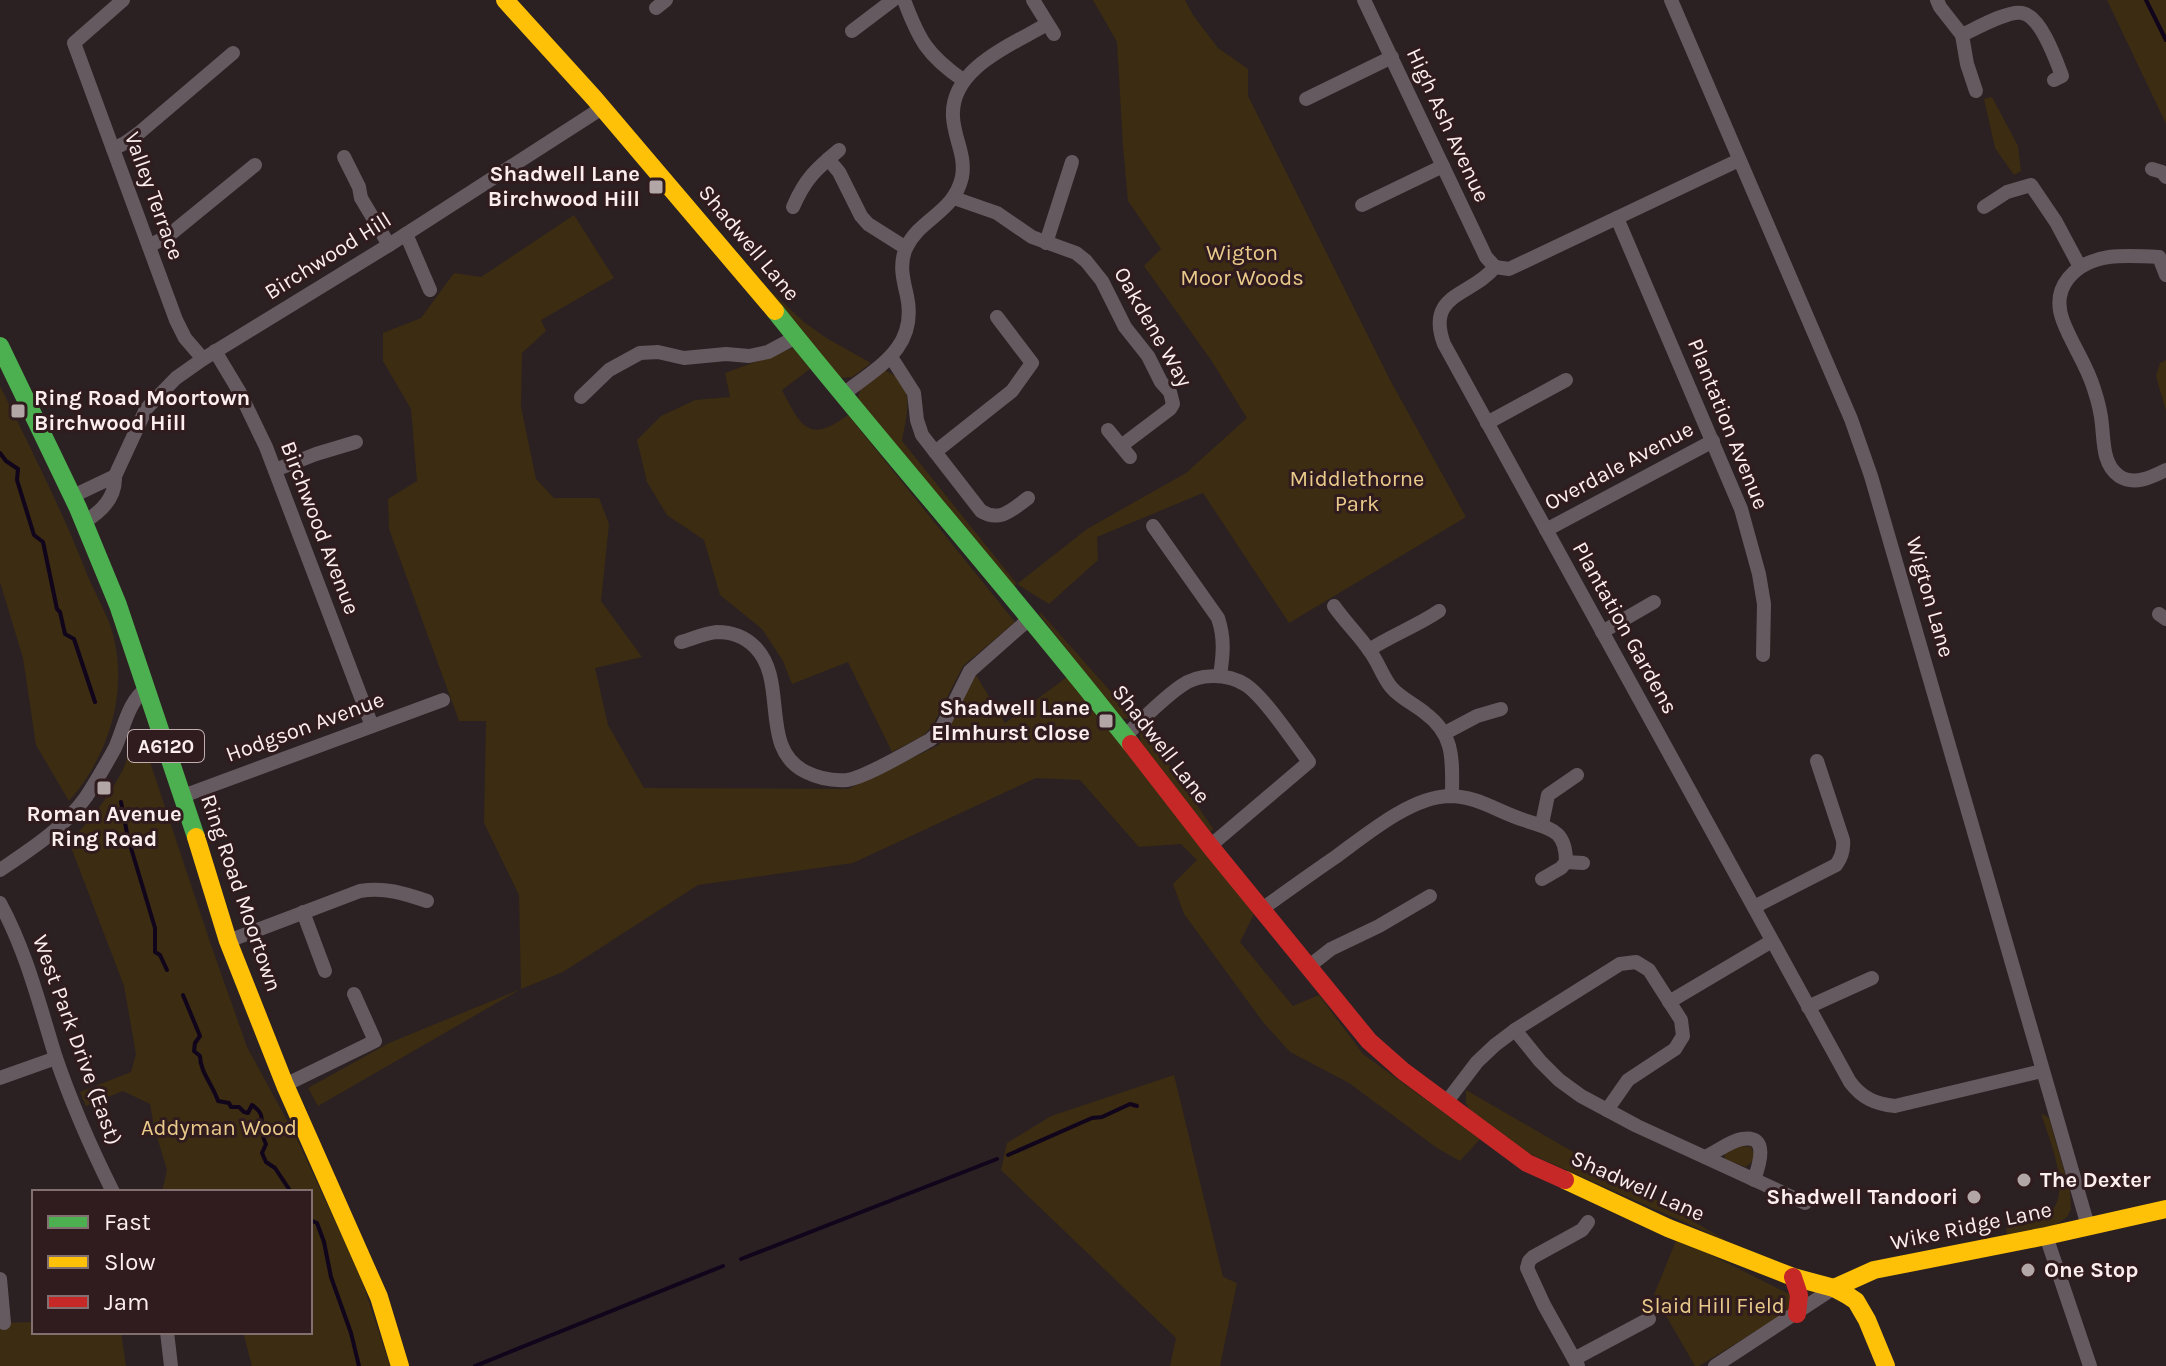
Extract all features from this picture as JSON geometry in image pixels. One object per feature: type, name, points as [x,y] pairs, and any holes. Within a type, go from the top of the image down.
[{"type":"main road","name":"Shadwell Lane","points":[[505,0],[731,257],[1028,620],[1074,671],[1210,846],[1369,1041],[1445,1104],[1527,1163],[1668,1228],[1793,1277],[1834,1288],[1856,1301],[1886,1366]]},
{"type":"main road","name":"Ring Road Moortown","points":[[0,346],[73,496],[118,605],[228,941],[285,1085],[379,1297],[400,1366]]},
{"type":"main road","name":"Wike Ridge Lane","points":[[1834,1288],[1874,1270],[2166,1209]]},
{"type":"main road","points":[[1793,1277],[1799,1298],[1797,1314]]},
{"type":"street","name":"Valley Terrace","points":[[123,0],[74,43],[176,320],[185,338],[209,355]]},
{"type":"street","points":[[852,31],[893,0]]},
{"type":"street","points":[[904,0],[925,48],[963,80]]},
{"type":"street","points":[[842,395],[898,349],[909,324],[901,271],[906,248],[921,228],[954,198],[962,174],[963,161],[953,115],[954,99],[963,80],[987,59],[1051,29],[1033,0]]},
{"type":"street","name":"High Ash Avenue","points":[[1364,0],[1486,257],[1495,267]]},
{"type":"street","name":"Wigton Lane","points":[[1671,0],[1851,419],[1871,476],[2088,1226]]},
{"type":"street","points":[[1937,0],[1962,35],[1976,91]]},
{"type":"street","points":[[1962,35],[2017,13],[2027,15],[2048,43],[2062,76],[2054,80]]},
{"type":"street","points":[[113,149],[132,139],[233,53]]},
{"type":"street","points":[[1306,99],[1392,57]]},
{"type":"street","name":"Birchwood Hill","points":[[84,522],[104,506],[146,409],[176,378],[602,108]]},
{"type":"street","points":[[793,207],[809,176],[833,154],[856,207],[868,224],[906,248]]},
{"type":"street","name":"Plantation Gardens","points":[[1739,160],[1509,269],[1495,267],[1484,278],[1447,301],[1438,329],[1858,1093],[1882,1105],[1895,1106],[2042,1071]]},
{"type":"street","points":[[1046,243],[1072,162]]},
{"type":"street","points":[[343,164],[359,187],[361,198],[389,245]]},
{"type":"street","points":[[149,246],[168,236],[255,165]]},
{"type":"street","points":[[1362,205],[1443,166]]},
{"type":"street","points":[[2152,169],[2166,177]]},
{"type":"street","points":[[1984,207],[2007,192],[2031,185],[2056,222],[2080,267]]},
{"type":"street","name":"Oakdene Way","points":[[954,198],[997,213],[1032,237],[1076,253],[1102,281],[1125,327],[1148,356],[1173,398],[1170,409],[1126,451],[1108,430]]},
{"type":"street","name":"Plantation Avenue","points":[[1617,218],[1741,509],[1764,604],[1763,655]]},
{"type":"street","points":[[406,234],[430,290]]},
{"type":"street","points":[[2166,275],[2162,251],[2094,261],[2080,267],[2068,279],[2061,290],[2058,304],[2092,382],[2109,465],[2117,475],[2129,480],[2141,480],[2166,470]]},
{"type":"street","points":[[935,452],[1012,391],[1032,363],[997,317]]},
{"type":"street","points":[[581,397],[609,370],[640,353],[658,352],[684,358],[726,354],[749,356],[768,352],[796,337]]},
{"type":"street","name":"Birchwood Avenue","points":[[209,355],[254,421],[372,726]]},
{"type":"street","points":[[891,357],[914,393],[922,435],[981,511],[993,516],[1006,514],[1028,498]]},
{"type":"street","points":[[1487,423],[1566,380]]},
{"type":"street","name":"Overdale Avenue","points":[[1546,530],[1713,441]]},
{"type":"street","points":[[275,470],[356,442]]},
{"type":"street","points":[[73,496],[115,476]]},
{"type":"street","points":[[1153,526],[1218,618],[1224,635],[1220,676]]},
{"type":"street","points":[[1602,632],[1654,602]]},
{"type":"street","points":[[1334,606],[1369,650],[1390,686],[1436,722],[1445,733],[1452,760],[1452,796]]},
{"type":"street","points":[[1369,650],[1439,611]]},
{"type":"street","points":[[681,642],[713,632],[732,633],[749,641],[769,665],[775,720],[788,758],[799,769],[815,776],[850,780],[930,740],[940,731],[970,671],[1028,620]]},
{"type":"street","points":[[1125,736],[1182,685],[1197,678],[1220,676],[1246,685],[1258,696],[1309,762],[1210,846]]},
{"type":"street","points":[[0,870],[45,839],[71,814],[114,750],[130,707],[140,692],[147,688]]},
{"type":"street","name":"Hodgson Avenue","points":[[183,796],[443,700]]},
{"type":"street","points":[[1445,733],[1477,716],[1501,709]]},
{"type":"street","points":[[126,723],[157,718]]},
{"type":"street","points":[[1754,907],[1836,865],[1843,854],[1843,840],[1817,761]]},
{"type":"street","points":[[1542,824],[1548,795],[1577,775]]},
{"type":"street","points":[[1262,909],[1387,820],[1420,804],[1452,796],[1478,800],[1519,818],[1542,824],[1559,836],[1566,850],[1566,862],[1542,879]]},
{"type":"street","points":[[1566,862],[1583,863]]},
{"type":"street","points":[[228,941],[360,891],[391,889],[427,901]]},
{"type":"street","points":[[1308,967],[1331,949],[1430,896]]},
{"type":"street","name":"West Park Drive (East)","points":[[0,903],[14,928],[56,1058],[90,1146],[112,1190]]},
{"type":"street","points":[[303,912],[325,971]]},
{"type":"street","points":[[1669,1002],[1772,941]]},
{"type":"street","points":[[1445,1104],[1477,1062],[1515,1030],[1620,964],[1636,962],[1649,970],[1683,1028],[1680,1043],[1675,1049],[1628,1080],[1607,1110]]},
{"type":"street","points":[[1808,1007],[1872,978]]},
{"type":"street","points":[[285,1085],[375,1041],[354,994]]},
{"type":"street","points":[[1515,1030],[1559,1080],[1607,1110],[1805,1203]]},
{"type":"street","points":[[0,1078],[56,1058]]},
{"type":"street","points":[[1705,1157],[1740,1139],[1750,1140],[1759,1146],[1762,1156],[1754,1180]]},
{"type":"street","points":[[1588,1222],[1582,1230],[1533,1257],[1527,1268],[1576,1363],[1649,1319]]},
{"type":"street","points":[[2046,1236],[2090,1366]]},
{"type":"street","points":[[0,1279],[4,1323]]},
{"type":"street","points":[[1715,1366],[1834,1288]]},
{"type":"street","points":[[167,1334],[171,1366]]},
{"type":"green space","name":"Wigton Moor Woods","points":[[1093,0],[1185,0],[1218,48],[1248,69],[1248,96],[1390,380],[1466,517],[1289,623],[1203,493],[1097,537],[1098,560],[1049,604],[1017,584],[1087,529],[1186,473],[1247,418],[1211,360],[1144,266],[1161,249],[1128,201],[1117,42]]},
{"type":"green space","points":[[2107,0],[2166,0],[2166,124],[2159,109]]},
{"type":"green space","points":[[1992,97],[2018,146],[2021,171],[2014,175],[1995,148],[1984,99]]},
{"type":"green space","points":[[574,215],[614,278],[541,320],[546,331],[522,353],[521,407],[536,479],[554,498],[599,498],[609,524],[601,601],[642,657],[595,668],[608,725],[644,788],[848,789],[939,745],[976,675],[1005,723],[1067,677],[1254,914],[1240,942],[1293,1006],[1319,995],[1363,1054],[1480,1139],[1460,1161],[1437,1148],[1349,1083],[1290,1052],[1263,1022],[1184,914],[1173,884],[1197,860],[1181,844],[1139,847],[1080,780],[1036,778],[853,863],[698,885],[563,972],[521,989],[519,895],[484,823],[486,721],[459,721],[389,529],[388,499],[417,481],[411,409],[383,361],[383,333],[421,318],[454,273],[481,277]]},
{"type":"green space","points":[[765,286],[805,323],[871,363],[852,377],[839,378]]},
{"type":"green space","points":[[793,348],[810,369],[782,390],[801,422],[815,430],[824,429],[848,415],[1015,622],[963,666],[933,725],[924,735],[892,752],[848,662],[792,684],[783,661],[762,629],[720,595],[704,540],[667,515],[647,482],[637,440],[661,416],[695,400],[730,397],[725,373]]},
{"type":"green space","points":[[2166,360],[2166,411],[2156,376],[2160,363]]},
{"type":"green space","points":[[884,370],[901,383],[907,400],[902,441],[1017,584],[1011,588],[859,405],[859,393],[869,380]]},
{"type":"green space","points":[[0,386],[65,522],[110,625],[116,648],[118,672],[113,719],[96,763],[69,801],[36,745],[23,658],[0,582]]},
{"type":"green space","points":[[1041,613],[1134,718],[1124,718],[1115,712]]},
{"type":"green space","points":[[1144,729],[1214,830],[1210,831],[1141,744],[1140,734]]},
{"type":"green space","name":"Addyman Wood","points":[[139,742],[144,744],[247,1047],[295,1135],[360,1275],[390,1366],[252,1366],[244,1334],[312,1334],[312,1190],[162,1190],[167,1170],[150,1104],[123,1091],[86,1106],[80,1092],[131,1072],[136,1054],[124,986],[69,842],[103,802],[132,749]]},
{"type":"green space","points":[[521,989],[318,1106],[308,1088],[389,1043]]},
{"type":"green space","points":[[1174,1075],[1223,1277],[1237,1283],[1220,1366],[1170,1366],[1176,1338],[1001,1170],[1007,1143],[1051,1116]]},
{"type":"green space","points":[[1466,1090],[1729,1242],[1521,1150],[1469,1109]]},
{"type":"green space","points":[[2041,1113],[2049,1118],[2070,1191],[2071,1209],[2067,1217],[2052,1228],[2007,1235],[2006,1228],[2043,1218],[2053,1209],[2058,1198],[2058,1169]]},
{"type":"green space","points":[[1740,1146],[1751,1147],[1754,1154],[1753,1161],[1746,1167],[1724,1157]]},
{"type":"green space","name":"Slaid Hill Field","points":[[1677,1238],[1802,1303],[1695,1366],[1654,1295]]},
{"type":"green space","points":[[32,1322],[32,1334],[121,1334],[126,1366],[0,1366],[0,1323]]},
{"type":"waterway","points":[[2146,0],[2166,40]]},
{"type":"waterway","points":[[0,453],[18,469],[17,480],[34,535],[43,542],[65,634],[74,639],[95,702]]},
{"type":"waterway","points":[[121,802],[128,838],[155,928],[155,952],[160,955],[167,970]]},
{"type":"waterway","points":[[183,995],[200,1036],[194,1051],[200,1056],[202,1068],[218,1101],[248,1113],[252,1105],[259,1111],[266,1144],[262,1153],[290,1190]]},
{"type":"waterway","points":[[1008,1155],[1092,1118],[1102,1117],[1130,1104],[1137,1106]]},
{"type":"waterway","points":[[741,1259],[997,1159]]},
{"type":"waterway","points":[[312,1221],[317,1223],[324,1242],[331,1277],[359,1366]]},
{"type":"waterway","points":[[475,1366],[723,1266]]},
{"type":"traffic: fast","points":[[775,311],[1131,744]]},
{"type":"traffic: fast","points":[[0,346],[78,508],[118,605],[196,837]]},
{"type":"traffic: slow","points":[[505,0],[594,98],[775,311]]},
{"type":"traffic: slow","points":[[196,837],[228,941],[285,1085],[379,1297],[400,1366]]},
{"type":"traffic: slow","points":[[1565,1180],[1668,1228],[1847,1295],[1856,1301],[1867,1320],[1886,1366]]},
{"type":"traffic: slow","points":[[1834,1288],[1874,1270],[2166,1209]]},
{"type":"traffic: jam","points":[[1131,744],[1369,1041],[1403,1071],[1527,1163],[1565,1180]]},
{"type":"traffic: jam","points":[[1793,1277],[1799,1295],[1797,1314]]},
{"type":"place","name":"Shadwell Lane Birchwood Hill","points":[[656,187]]},
{"type":"place","name":"Ring Road Moortown Birchwood Hill","points":[[18,411]]},
{"type":"place","name":"Shadwell Lane Elmhurst Close","points":[[1106,721]]},
{"type":"place","name":"Roman Avenue Ring Road","points":[[104,788]]},
{"type":"place","name":"The Dexter","points":[[2024,1180]]},
{"type":"place","name":"Shadwell Tandoori","points":[[1974,1197]]},
{"type":"place","name":"One Stop","points":[[2028,1270]]},
{"type":"park label","name":"Middlethorne Park","points":[[1357,492]]}]
